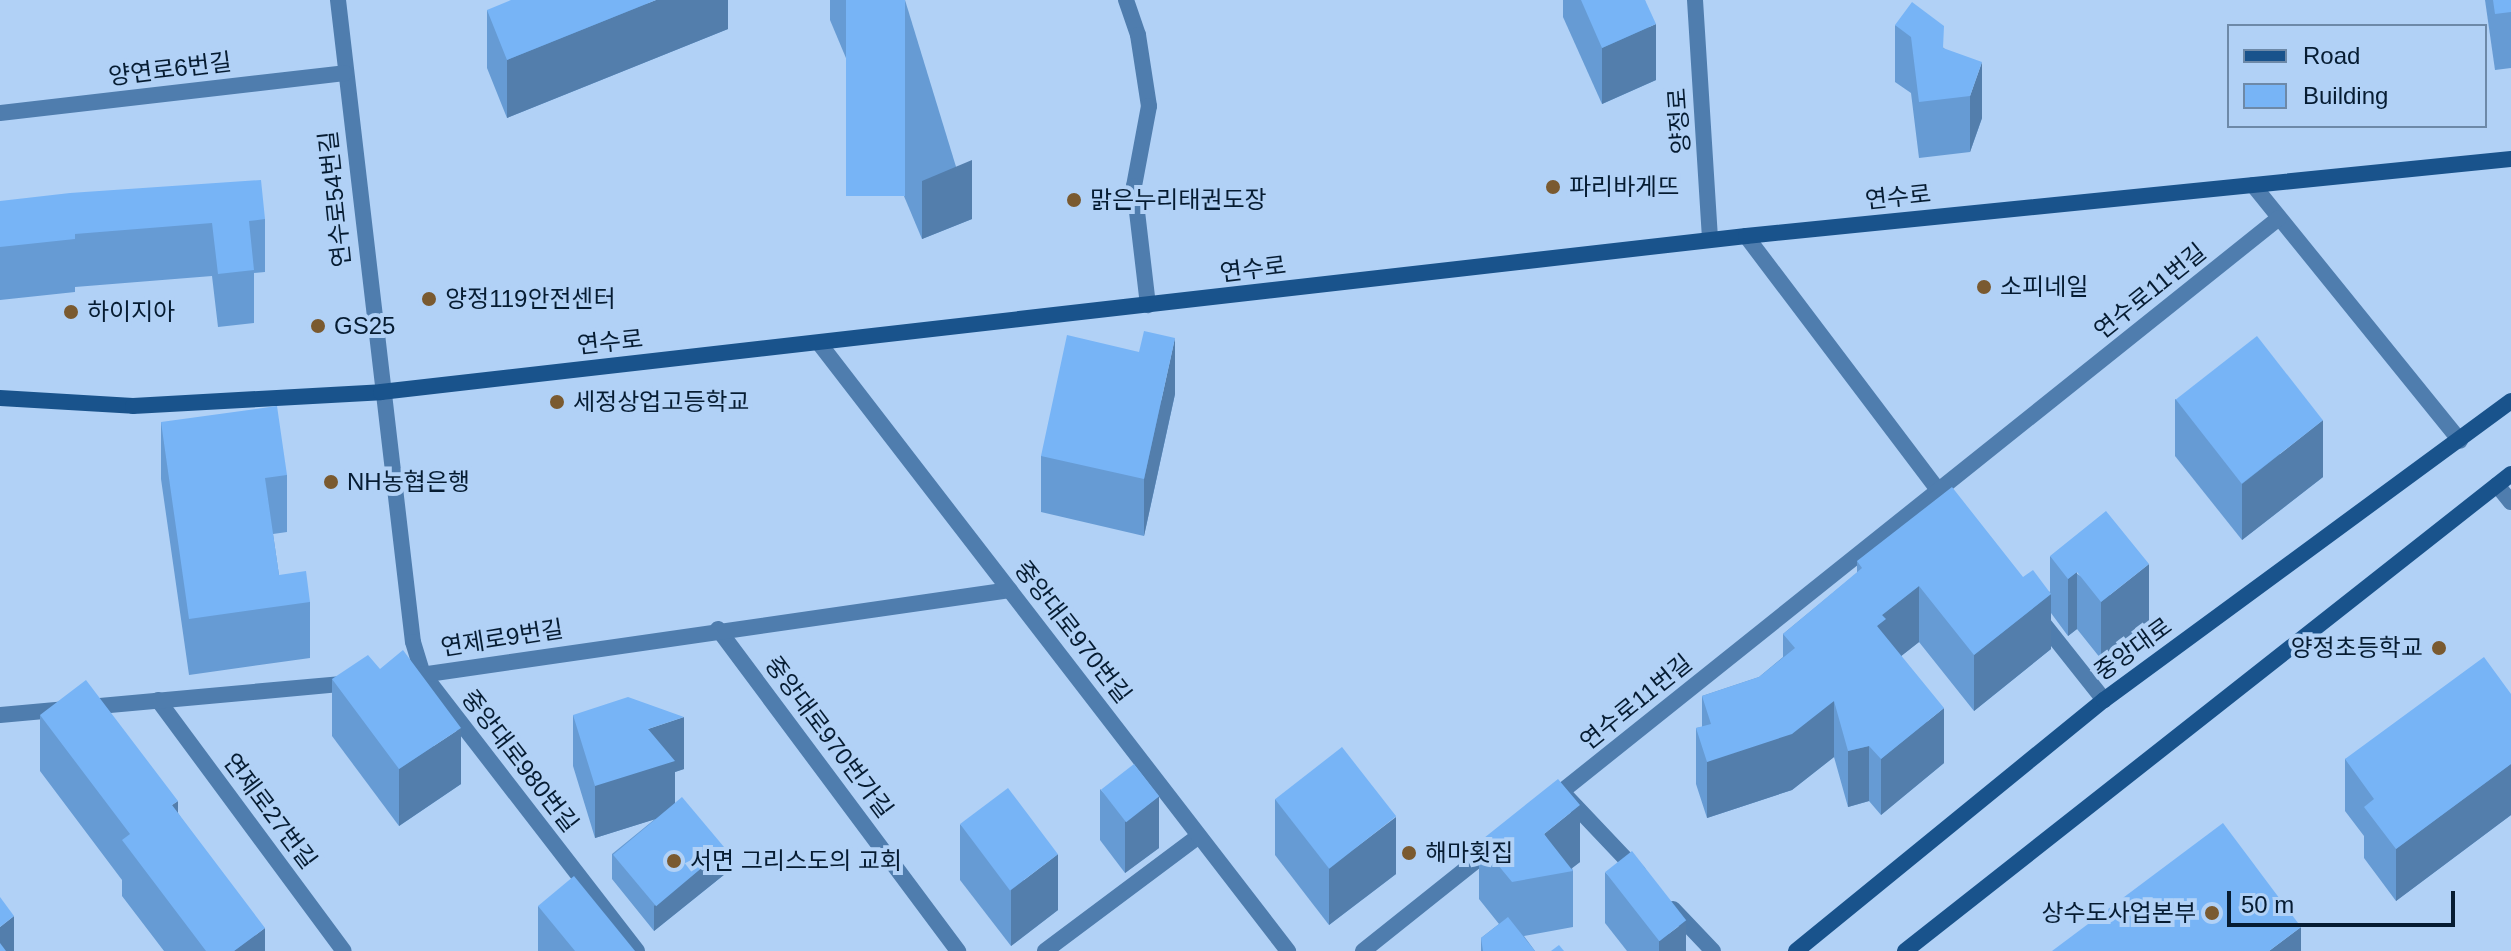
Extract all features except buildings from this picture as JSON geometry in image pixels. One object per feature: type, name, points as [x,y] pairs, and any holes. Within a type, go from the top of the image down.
[{"type":"main road","name":"연수로","points":[[0,398],[133,406],[381,392],[1746,236],[2511,159]]},
{"type":"main road","name":"중앙대로","points":[[1796,951],[2104,700],[2511,401]]},
{"type":"main road","points":[[1905,951],[2504,479]]},
{"type":"street","name":"연수로54번길","points":[[338,0],[381,392]]},
{"type":"street","points":[[1126,0],[1138,35],[1149,106],[1134,186],[1148,305]]},
{"type":"street","name":"양정로","points":[[1695,0],[1710,240]]},
{"type":"street","name":"양연로6번길","points":[[0,113],[345,73]]},
{"type":"street","points":[[2253,185],[2460,441]]},
{"type":"street","name":"연수로11번길","points":[[1537,812],[2279,218]]},
{"type":"street","points":[[1746,236],[1958,515]]},
{"type":"street","name":"중앙대로970번길","points":[[819,343],[1288,951]]},
{"type":"street","name":"중앙대로980번길","points":[[381,392],[413,642],[423,674],[637,951]]},
{"type":"street","points":[[2504,479],[2511,502]]},
{"type":"street","name":"연제로9번길","points":[[393,678],[718,629],[1010,590]]},
{"type":"street","points":[[2026,602],[2104,700]]},
{"type":"street","name":"중앙대로970번가길","points":[[718,629],[958,951]]},
{"type":"street","points":[[0,715],[362,682]]},
{"type":"street","name":"연제로27번길","points":[[158,700],[344,951]]},
{"type":"street","points":[[1562,792],[1713,951]]},
{"type":"street","points":[[1363,951],[1512,832]]},
{"type":"street","points":[[1045,951],[1199,836]]},
{"type":"place","name":"파리바게뜨","points":[[1553,187]]},
{"type":"place","name":"맑은누리태권도장","points":[[1074,200]]},
{"type":"place","name":"소피네일","points":[[1984,287]]},
{"type":"place","name":"양정119안전센터","points":[[429,299]]},
{"type":"place","name":"하이지아","points":[[71,312]]},
{"type":"place","name":"GS25","points":[[318,326]]},
{"type":"place","name":"세정상업고등학교","points":[[557,402]]},
{"type":"place","name":"NH농협은행","points":[[331,482]]},
{"type":"place","name":"양정초등학교","points":[[2439,648]]},
{"type":"place","name":"해마횟집","points":[[1409,853]]},
{"type":"place","name":"서면 그리스도의 교회","points":[[674,861]]},
{"type":"place","name":"상수도사업본부","points":[[2212,913]]}]
